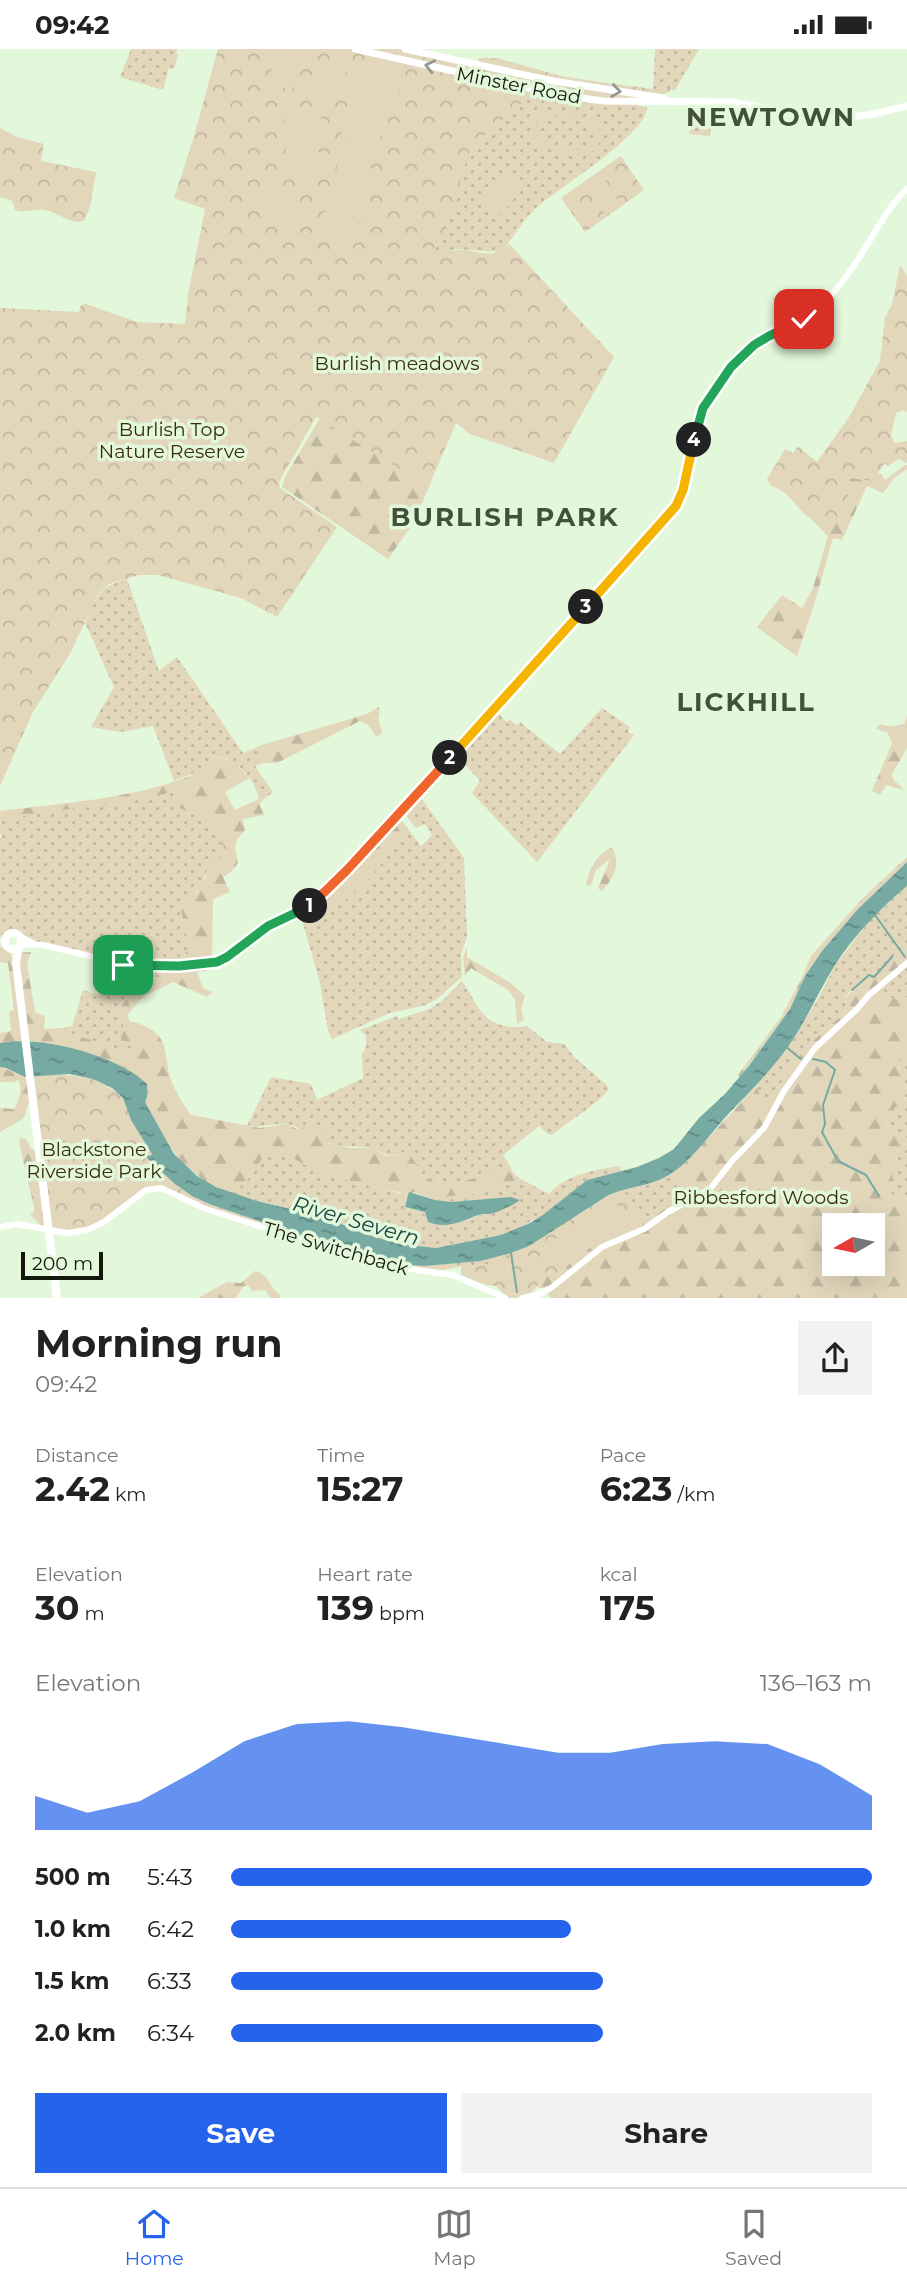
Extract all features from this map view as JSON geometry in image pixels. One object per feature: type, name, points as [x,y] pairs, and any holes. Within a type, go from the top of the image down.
[{"type":"highway","points":[[5,942],[15,933],[21,940],[16,963],[57,1298]]},
{"type":"highway","points":[[5,942],[13,949],[19,946]]},
{"type":"highway","points":[[5,942],[16,963]]},
{"type":"main road","name":"Minster Road","points":[[355,49],[564,96],[615,101],[732,102],[829,118],[869,115],[907,104]]},
{"type":"main road","name":"Minster Road","points":[[405,49],[553,81],[685,101]]},
{"type":"main road","points":[[19,936],[35,944],[133,966],[212,963],[227,957],[268,926],[313,904],[386,828],[676,506],[682,495],[700,415],[719,382],[754,345],[816,311],[857,261],[882,218],[907,189]]},
{"type":"main road","points":[[19,946],[35,944]]},
{"type":"main road","points":[[522,1298],[551,1288],[602,1247],[644,1229],[710,1189],[764,1128],[784,1091],[815,1048],[869,995],[907,963]]},
{"type":"main road","name":"The Switchback","points":[[0,1227],[17,1224],[67,1233],[87,1230],[104,1222],[143,1192],[157,1188],[166,1189],[206,1209],[382,1265],[453,1275],[505,1298]]},
{"type":"green space","points":[[131,49],[177,49],[174,69],[169,68],[163,90],[120,77]]},
{"type":"green space","points":[[218,49],[405,49],[478,64],[479,58],[497,58],[561,76],[653,89],[673,89],[636,102],[524,88],[530,93],[525,100],[481,138],[468,154],[452,212],[433,251],[432,256],[457,250],[492,253],[509,244],[614,357],[554,463],[470,434],[456,423],[431,482],[420,482],[316,417],[279,482],[280,488],[337,527],[277,617],[241,598],[158,575],[139,575],[109,584],[97,595],[71,652],[33,712],[0,786],[0,308],[79,312],[81,305],[86,304],[137,322],[185,324],[205,209],[174,198]]},
{"type":"green space","points":[[277,49],[301,54],[292,90],[268,84]]},
{"type":"green space","points":[[655,49],[699,49],[675,90],[653,89]]},
{"type":"green space","points":[[323,58],[348,64],[339,101],[314,95],[314,92],[312,98],[293,93],[296,82],[316,87]]},
{"type":"green space","points":[[406,63],[636,102],[638,106],[647,107],[633,132],[534,210],[501,252],[456,249],[362,284],[363,257]]},
{"type":"green space","points":[[357,64],[403,74],[393,117],[348,103]]},
{"type":"green space","points":[[700,104],[714,108],[710,136],[689,134]]},
{"type":"green space","points":[[287,109],[327,120],[320,145],[280,134]]},
{"type":"green space","points":[[544,110],[598,119],[601,139],[588,156],[534,147],[531,127],[536,117]],"holes":[[[549,115],[588,121],[597,130],[598,137],[595,145],[586,150],[553,146],[538,138],[535,132],[537,121]]]},
{"type":"green space","points":[[347,111],[385,120],[378,147],[341,136]]},
{"type":"green space","points":[[0,128],[17,137],[44,144],[41,161],[96,172],[90,207],[84,221],[69,220],[45,210],[15,210],[12,201],[0,197]]},
{"type":"green space","points":[[345,140],[374,148],[369,165],[339,157]]},
{"type":"green space","points":[[288,143],[327,155],[319,181],[280,169]]},
{"type":"green space","points":[[621,156],[644,190],[585,232],[561,198]]},
{"type":"green space","points":[[339,160],[376,170],[371,194],[333,183]]},
{"type":"green space","points":[[507,169],[526,184],[501,215],[482,200]]},
{"type":"green space","points":[[600,171],[621,205],[606,215],[583,183]]},
{"type":"green space","points":[[332,186],[370,196],[363,219],[326,209]]},
{"type":"green space","points":[[267,193],[306,204],[299,229],[260,218]]},
{"type":"green space","points":[[325,211],[362,221],[355,245],[318,234]]},
{"type":"green space","points":[[900,265],[907,276],[907,412],[903,410],[896,413],[891,436],[895,443],[907,441],[907,463],[899,459],[888,466],[885,463],[878,473],[885,480],[905,465],[907,469],[893,479],[883,493],[874,489],[871,481],[847,477],[850,491],[833,526],[815,517],[810,518],[788,496],[771,486],[767,479],[785,449],[793,453],[798,446],[817,462],[849,417],[880,361],[885,318],[892,304]]},
{"type":"green space","points":[[320,418],[420,482],[431,482],[414,522],[388,559],[282,487],[285,477]]},
{"type":"green space","points":[[846,477],[871,481],[874,489],[867,486],[842,540],[833,538],[797,656],[757,627],[782,595],[802,608],[813,588],[828,536],[810,518],[815,517],[833,526],[850,484]]},
{"type":"green space","points":[[127,579],[159,671],[177,657],[243,753],[262,745],[260,760],[263,763],[255,766],[273,792],[259,803],[250,779],[238,766],[222,758],[214,756],[197,772],[174,781],[153,726],[121,732],[91,727],[114,687],[85,623],[95,600],[103,590]]},
{"type":"green space","points":[[379,707],[382,733],[377,737],[368,725],[360,721],[277,763],[263,763],[260,760],[262,745],[367,714]]},
{"type":"green space","points":[[602,708],[630,727],[628,732],[634,735],[537,862],[472,793],[480,781],[456,754],[496,710],[506,722],[510,720],[517,725],[520,722],[560,754]]},
{"type":"green space","points":[[907,716],[907,748],[892,774],[893,779],[904,790],[886,785],[880,795],[872,791],[892,743],[887,732],[876,729],[880,724],[892,727],[902,725]]},
{"type":"green space","points":[[215,756],[235,763],[249,778],[225,792],[235,810],[259,799],[264,815],[243,819],[245,830],[235,846],[236,867],[223,877],[230,892],[213,899],[212,955],[215,957],[235,947],[215,961],[182,963],[188,947],[181,908],[205,886],[206,871],[225,852],[213,828],[200,818],[175,806],[174,791],[131,801],[0,821],[0,811],[96,799],[168,784],[194,774]]},
{"type":"green space","points":[[174,791],[175,806],[200,818],[213,828],[225,852],[204,877],[206,886],[195,894],[188,947],[182,963],[128,962],[35,942],[14,932],[0,937],[0,821],[43,812],[131,801]]},
{"type":"green space","points":[[419,795],[464,858],[467,937],[461,955],[462,977],[426,1005],[390,1013],[332,1039],[304,927],[312,925],[360,889],[409,830],[421,846],[432,835],[425,824],[416,828],[403,812]]},
{"type":"green space","points":[[399,817],[409,830],[360,889],[312,925],[304,927],[300,914],[349,873]]},
{"type":"green space","points":[[612,847],[616,865],[610,881],[602,891],[598,888],[610,859],[596,870],[591,885],[586,886],[594,863]]},
{"type":"green space","points":[[907,857],[907,862],[857,910],[822,951],[805,976],[790,1009],[740,1077],[738,1075],[781,1017],[811,956],[861,900]]},
{"type":"green space","points":[[907,886],[907,951],[892,957],[874,977],[860,981],[845,997],[844,1014],[803,1052],[770,1099],[762,1098],[756,1086],[787,1048],[836,964],[870,920]]},
{"type":"green space","points":[[0,946],[8,950],[13,959],[23,1042],[0,1043],[0,1033],[11,1031],[9,1011],[14,1010],[8,963],[0,962]]},
{"type":"green space","points":[[467,947],[467,957],[512,984],[525,996],[521,1009],[524,1020],[517,1024],[515,1000],[508,990],[471,968],[465,976],[463,957]]},
{"type":"green space","name":"Ribbesford Woods","points":[[907,951],[907,963],[877,989],[885,998],[907,997],[907,1055],[901,1056],[899,1064],[905,1102],[889,1111],[885,1122],[895,1134],[907,1138],[907,1147],[900,1147],[893,1170],[891,1194],[907,1199],[907,1298],[550,1298],[545,1288],[538,1288],[553,1270],[556,1274],[561,1273],[599,1240],[637,1217],[648,1218],[680,1201],[681,1194],[670,1175],[689,1159],[756,1086],[762,1098],[770,1098],[803,1052],[844,1014],[845,998],[869,975],[874,976],[892,957]]},
{"type":"green space","points":[[31,952],[27,963],[35,1012],[45,1016],[44,1029],[72,1026],[70,1034],[109,1045],[133,1057],[136,1052],[120,1036],[124,1028],[119,1009],[131,994],[134,984],[144,979],[176,975],[181,968],[215,965],[234,955],[217,968],[197,972],[203,988],[213,992],[207,997],[173,982],[144,996],[128,1014],[129,1021],[144,1026],[160,1038],[174,1087],[191,1115],[260,1128],[286,1124],[297,1129],[326,1125],[328,1143],[350,1148],[372,1148],[386,1156],[409,1153],[424,1176],[443,1186],[510,1166],[514,1174],[521,1179],[470,1195],[435,1200],[413,1192],[406,1208],[428,1215],[406,1210],[404,1207],[406,1195],[399,1192],[336,1177],[267,1150],[253,1173],[238,1189],[229,1192],[206,1182],[180,1161],[167,1142],[145,1102],[142,1080],[87,1053],[28,1042],[18,962],[19,953]]},
{"type":"green space","points":[[907,963],[907,997],[885,998],[877,989]]},
{"type":"green space","points":[[122,967],[181,968],[176,975],[144,979],[119,1009],[123,1033],[136,1052],[134,1057],[70,1034],[83,990],[99,995],[102,983],[112,985],[120,980]]},
{"type":"green space","points":[[462,981],[485,1016],[510,1027],[527,1026],[547,1042],[565,1044],[574,1057],[607,1085],[608,1091],[552,1135],[539,1126],[503,1155],[510,1166],[443,1186],[424,1176],[404,1152],[393,1156],[369,1148],[335,1145],[286,1124],[247,1126],[271,1077],[311,1084],[317,1100],[363,1078],[362,1054],[366,1047],[366,1036],[360,1030],[397,1016],[399,1019],[429,1009],[443,1000]]},
{"type":"green space","points":[[907,1055],[907,1138],[895,1134],[885,1122],[889,1111],[905,1102],[899,1064],[901,1056]]},
{"type":"green space","points":[[0,1067],[27,1077],[31,1104],[28,1104],[24,1118],[0,1132],[0,1108],[14,1109],[20,1091],[18,1080],[0,1082]]},
{"type":"green space","name":"Blackstone Riverside Park","points":[[60,1074],[93,1079],[117,1092],[123,1098],[152,1154],[146,1157],[181,1189],[209,1204],[206,1208],[156,1187],[93,1226],[68,1231],[52,1229],[32,1076]]},
{"type":"green space","points":[[23,1138],[35,1151],[45,1227],[30,1214],[34,1212],[34,1207],[20,1147],[19,1139]]},
{"type":"green space","points":[[900,1147],[907,1147],[907,1199],[891,1194],[893,1170]]},
{"type":"green space","points":[[267,1149],[336,1177],[406,1195],[406,1210],[428,1215],[428,1221],[434,1224],[457,1223],[494,1213],[520,1200],[511,1197],[451,1202],[435,1200],[470,1195],[521,1179],[549,1194],[572,1177],[620,1166],[621,1171],[587,1180],[544,1214],[514,1231],[436,1248],[393,1243],[328,1218],[229,1192],[247,1180]]},
{"type":"green space","points":[[670,1175],[678,1187],[680,1201],[648,1218],[637,1217],[623,1190],[649,1184]]},
{"type":"green space","points":[[623,1190],[637,1217],[606,1236],[558,1275],[552,1270],[538,1286],[524,1296],[508,1298],[496,1286],[461,1275],[461,1266],[484,1265],[506,1258],[510,1275],[515,1275],[511,1253],[529,1245],[607,1196]]},
{"type":"green space","points":[[615,1201],[627,1221],[599,1237],[587,1217]]},
{"type":"green space","points":[[209,1204],[306,1237],[407,1265],[481,1261],[511,1253],[515,1275],[510,1275],[506,1259],[444,1270],[399,1266],[207,1208]]},
{"type":"green space","points":[[580,1220],[595,1240],[563,1265],[547,1245]]},
{"type":"green space","points":[[255,1271],[267,1278],[280,1298],[270,1298],[266,1290],[252,1291],[248,1285],[243,1287],[236,1298],[198,1298],[227,1282],[241,1283]]},
{"type":"water","points":[[907,862],[907,886],[877,913],[850,943],[787,1048],[689,1159],[664,1178],[607,1196],[529,1246],[481,1261],[425,1266],[379,1259],[209,1204],[175,1184],[146,1157],[147,1154],[152,1154],[131,1120],[123,1098],[112,1088],[93,1079],[69,1074],[25,1077],[0,1067],[0,1043],[17,1041],[78,1050],[117,1064],[147,1084],[145,1102],[174,1154],[197,1176],[216,1187],[257,1201],[328,1218],[364,1234],[400,1244],[436,1248],[501,1235],[530,1223],[587,1180],[637,1167],[674,1149],[699,1118],[725,1094],[748,1067],[790,1009],[805,976],[822,951],[857,910]]},
{"type":"water","points":[[409,1192],[451,1202],[511,1197],[520,1200],[494,1213],[480,1214],[453,1224],[441,1225],[428,1222],[425,1212],[405,1207]]},
{"type":"waterway","points":[[875,915],[905,957]]},
{"type":"waterway","points":[[852,990],[869,975],[874,977],[892,957]]},
{"type":"waterway","points":[[786,1047],[801,1059]]},
{"type":"waterway","points":[[813,1059],[826,1062],[835,1070],[823,1105],[825,1124],[822,1132],[838,1161],[866,1175],[879,1196]]},
{"type":"waterway","points":[[511,1253],[517,1292]]},
{"type":"district","name":"NEWTOWN","points":[[771,117]]},
{"type":"district","name":"BURLISH PARK","points":[[505,517]]},
{"type":"district","name":"LICKHILL","points":[[746,702]]},
{"type":"route","points":[[123,965],[179,966],[217,962],[261,930],[313,904],[386,828],[666,519],[679,501],[683,490],[703,408],[731,367],[754,345],[804,319]]},
{"type":"park label","name":"Burlish meadows","points":[[397,363]]},
{"type":"park label","name":"Burlish Top Nature Reserve","points":[[172,440]]},
{"type":"water label","name":"River Severn","points":[[356,1221]]}]
